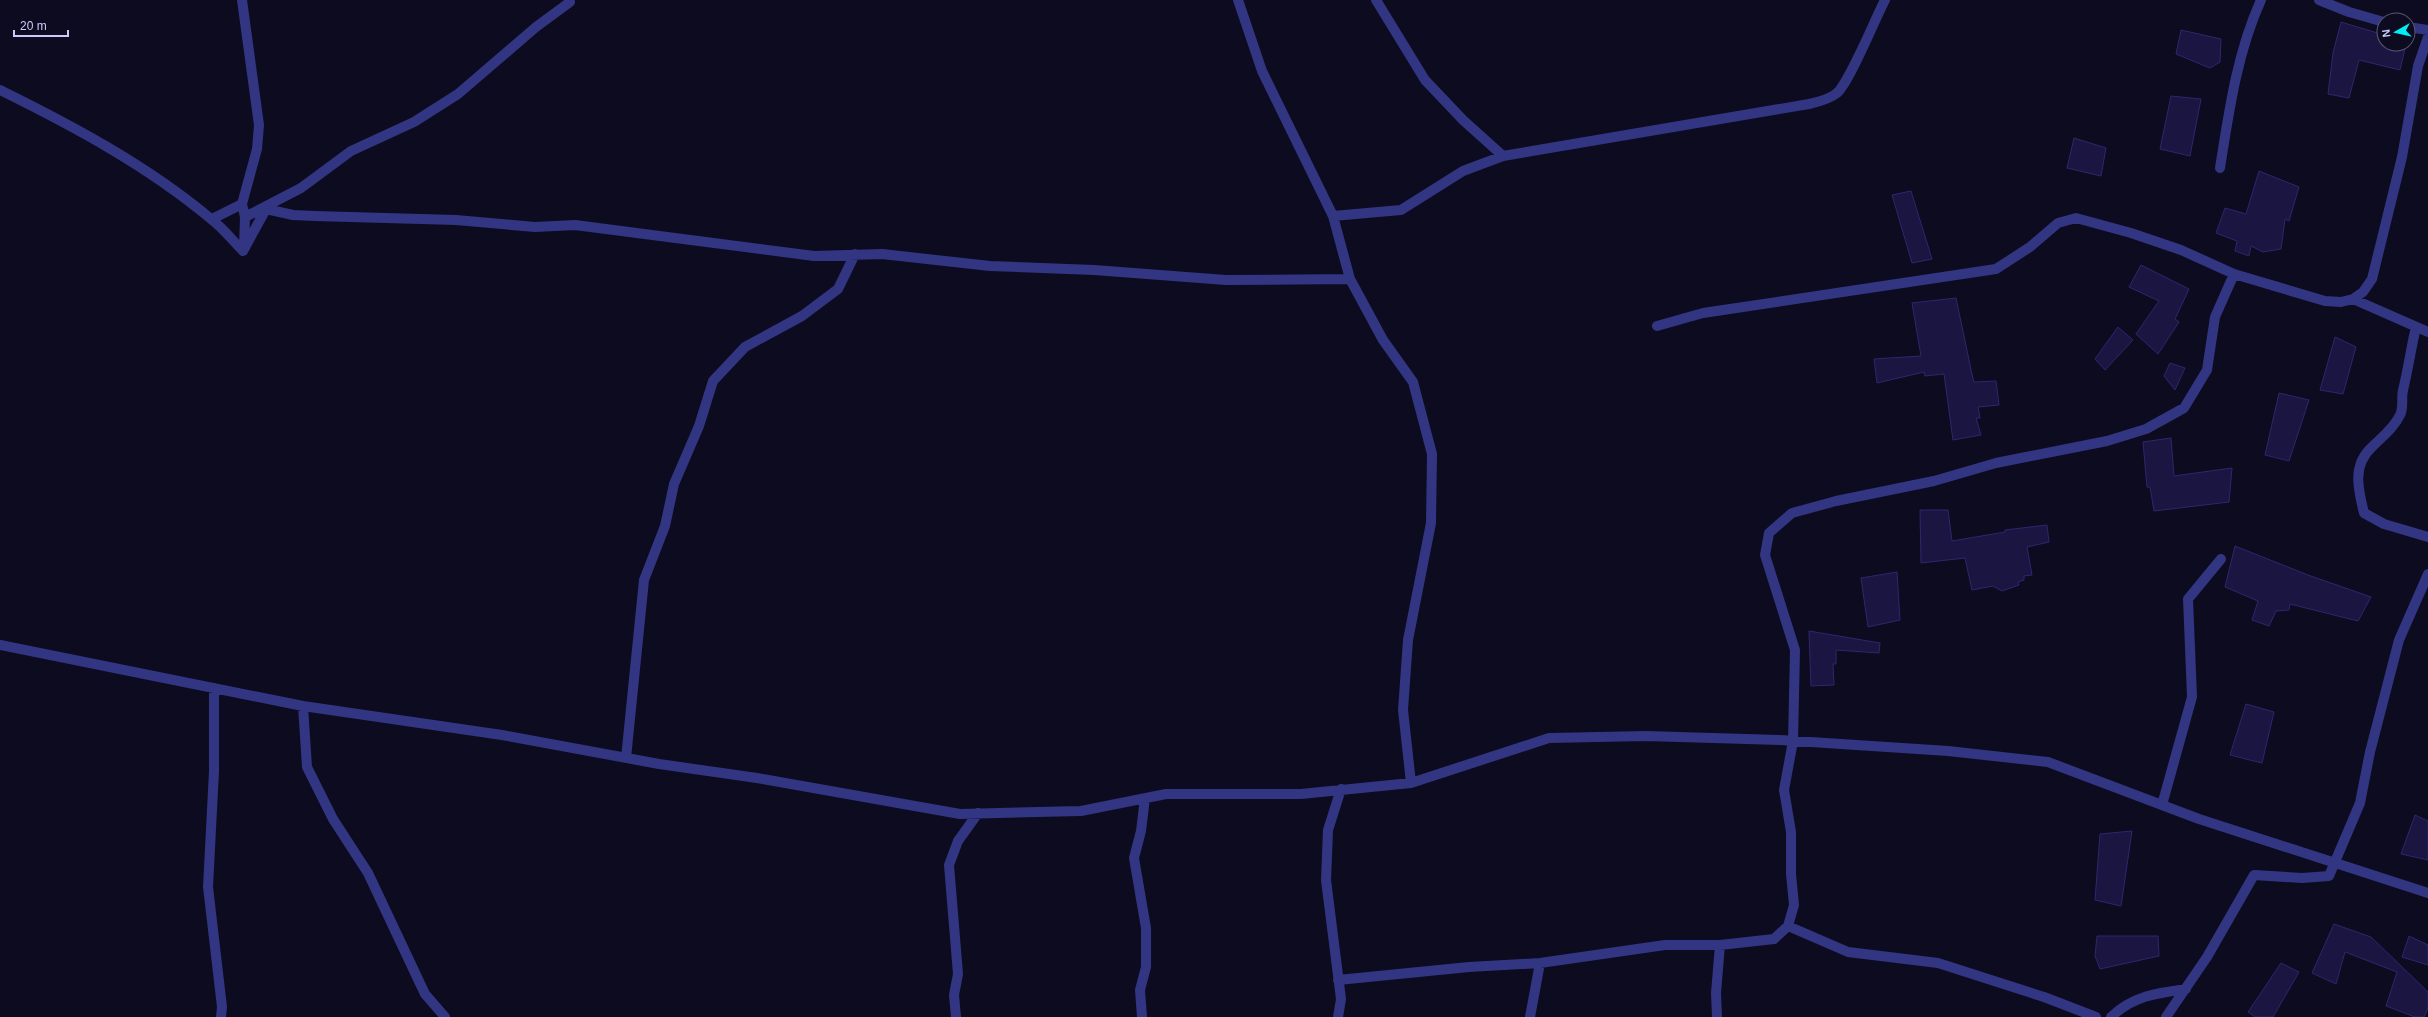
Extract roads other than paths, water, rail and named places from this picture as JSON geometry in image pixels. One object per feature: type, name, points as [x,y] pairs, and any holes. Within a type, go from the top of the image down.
[{"type":"street","points":[[242,0],[259,125],[257,150],[242,204],[246,217],[243,251]]},
{"type":"street","points":[[1238,0],[1262,71],[1333,216],[1350,279],[1383,340],[1413,382],[1432,454],[1431,523],[1408,640],[1404,702],[1411,783]]},
{"type":"street","points":[[1376,0],[1425,80],[1463,120],[1503,156]]},
{"type":"street","points":[[1333,216],[1401,210],[1463,171],[1503,156],[1809,104],[1823,100],[1837,92],[1846,78],[1885,0]]},
{"type":"street","points":[[2220,168],[2231,94],[2250,24],[2260,0]]},
{"type":"street","points":[[2319,0],[2348,12],[2376,20]]},
{"type":"street","points":[[246,217],[301,188],[351,151],[414,122],[458,94],[536,27],[570,2]]},
{"type":"street","points":[[2416,28],[2428,30]]},
{"type":"street","points":[[1657,326],[1703,313],[1996,269],[2030,246],[2058,223],[2076,218],[2131,233],[2181,250],[2234,274],[2325,301],[2341,302],[2353,299],[2363,292],[2372,279],[2402,157],[2418,66],[2428,37]]},
{"type":"street","points":[[0,90],[43,111],[132,162],[212,219],[243,251]]},
{"type":"street","points":[[212,219],[242,204]]},
{"type":"street","points":[[243,251],[266,209],[294,215],[456,220],[534,227],[575,225],[814,256],[882,254],[990,266],[1094,270],[1226,280],[1350,279]]},
{"type":"street","points":[[626,758],[644,580],[665,526],[674,484],[699,426],[713,382],[746,347],[802,316],[838,289],[855,254]]},
{"type":"street","points":[[1338,980],[1469,967],[1540,963],[1658,946],[1720,945],[1774,939],[1788,926],[1794,904],[1791,874],[1791,832],[1784,790],[1793,741],[1795,650],[1765,555],[1769,533],[1792,513],[1836,501],[1934,481],[1996,462],[2107,441],[2146,429],[2184,408],[2207,370],[2215,317],[2234,274]]},
{"type":"street","points":[[2353,299],[2428,332]]},
{"type":"street","points":[[2416,327],[2408,376],[2402,392],[2401,414],[2386,435],[2370,448],[2358,468],[2359,492],[2364,512],[2384,524],[2428,537]]},
{"type":"street","points":[[2162,805],[2192,697],[2188,599],[2221,559]]},
{"type":"street","points":[[2166,1017],[2207,957],[2254,875],[2302,878],[2329,876],[2360,803],[2370,752],[2399,640],[2428,574]]},
{"type":"street","points":[[0,645],[303,706],[502,736],[626,758],[757,778],[960,814],[1081,811],[1166,794],[1300,794],[1411,783],[1549,738],[1646,736],[1793,741],[1948,751],[2048,762],[2162,805],[2428,893]]},
{"type":"street","points":[[214,688],[214,771],[208,887],[222,1007],[221,1017]]},
{"type":"street","points":[[303,706],[307,767],[333,819],[368,873],[425,994],[446,1017]]},
{"type":"street","points":[[1338,1017],[1341,999],[1326,880],[1328,830],[1341,790]]},
{"type":"street","points":[[1142,1017],[1140,990],[1146,967],[1146,928],[1134,858],[1141,831],[1145,798]]},
{"type":"street","points":[[956,1017],[954,995],[958,974],[948,865],[958,841],[978,813]]},
{"type":"street","points":[[1788,926],[1848,952],[1938,963],[2044,997],[2096,1017]]},
{"type":"street","points":[[1717,1017],[1716,993],[1720,945]]},
{"type":"street","points":[[1530,1017],[1540,963]]},
{"type":"street","points":[[2111,1017],[2124,1004],[2156,993],[2186,989]]}]
